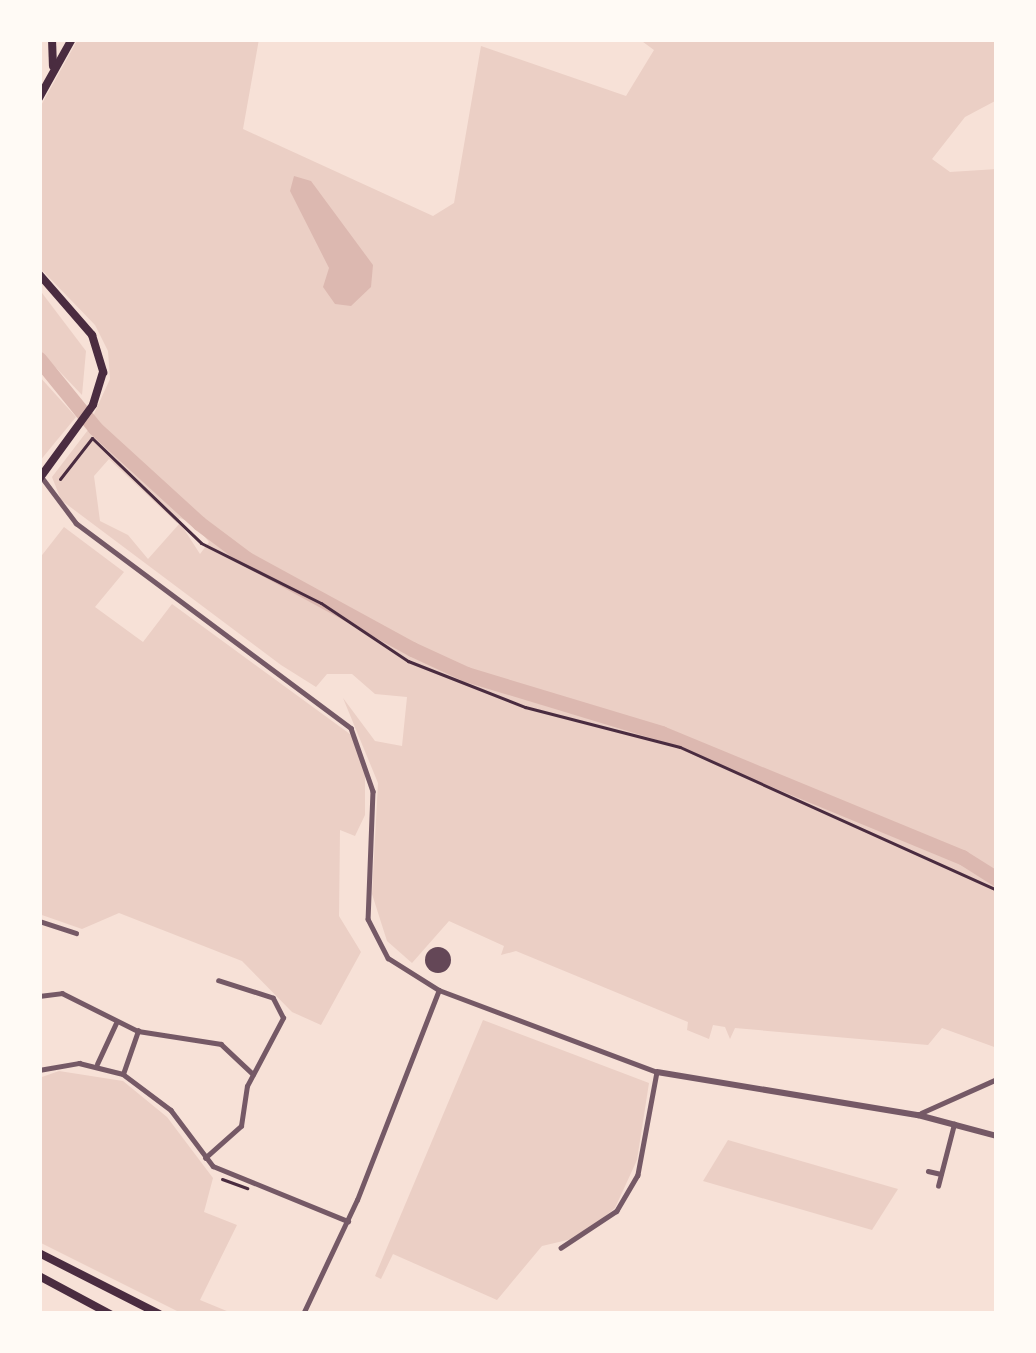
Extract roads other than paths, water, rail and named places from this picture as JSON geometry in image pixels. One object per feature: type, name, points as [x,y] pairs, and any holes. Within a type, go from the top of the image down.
[{"type":"main road","points":[[52,39],[52,68]]},
{"type":"main road","points":[[39,98],[72,39]]},
{"type":"main road","points":[[39,274],[98,345],[103,372],[94,405],[41,479]]},
{"type":"main road","points":[[39,1253],[159,1314]]},
{"type":"main road","points":[[39,1276],[110,1314]]},
{"type":"street","points":[[41,479],[76,523],[352,728],[373,791],[372,933],[400,968],[439,990],[657,1072],[918,1115],[997,1136]]},
{"type":"street","points":[[39,921],[76,933]]},
{"type":"street","points":[[205,1158],[241,1126],[254,1074],[276,1038],[282,1011],[265,994],[219,982]]},
{"type":"street","points":[[303,1314],[348,1221],[439,990]]},
{"type":"street","points":[[39,997],[62,993],[105,1008],[116,1023],[138,1031],[221,1044],[254,1074]]},
{"type":"street","points":[[98,1064],[116,1023]]},
{"type":"street","points":[[123,1074],[138,1031]]},
{"type":"street","points":[[39,1070],[98,1064],[123,1074],[170,1111],[205,1158],[348,1221]]},
{"type":"street","points":[[562,1248],[617,1211],[638,1175],[657,1072]]},
{"type":"street","points":[[918,1115],[997,1079]]},
{"type":"street","points":[[938,1186],[954,1124]]},
{"type":"street","points":[[928,1171],[941,1174]]},
{"type":"waterway","points":[[39,359],[95,428],[199,523],[247,559],[412,649],[466,674],[661,733],[962,857],[997,879]]}]
